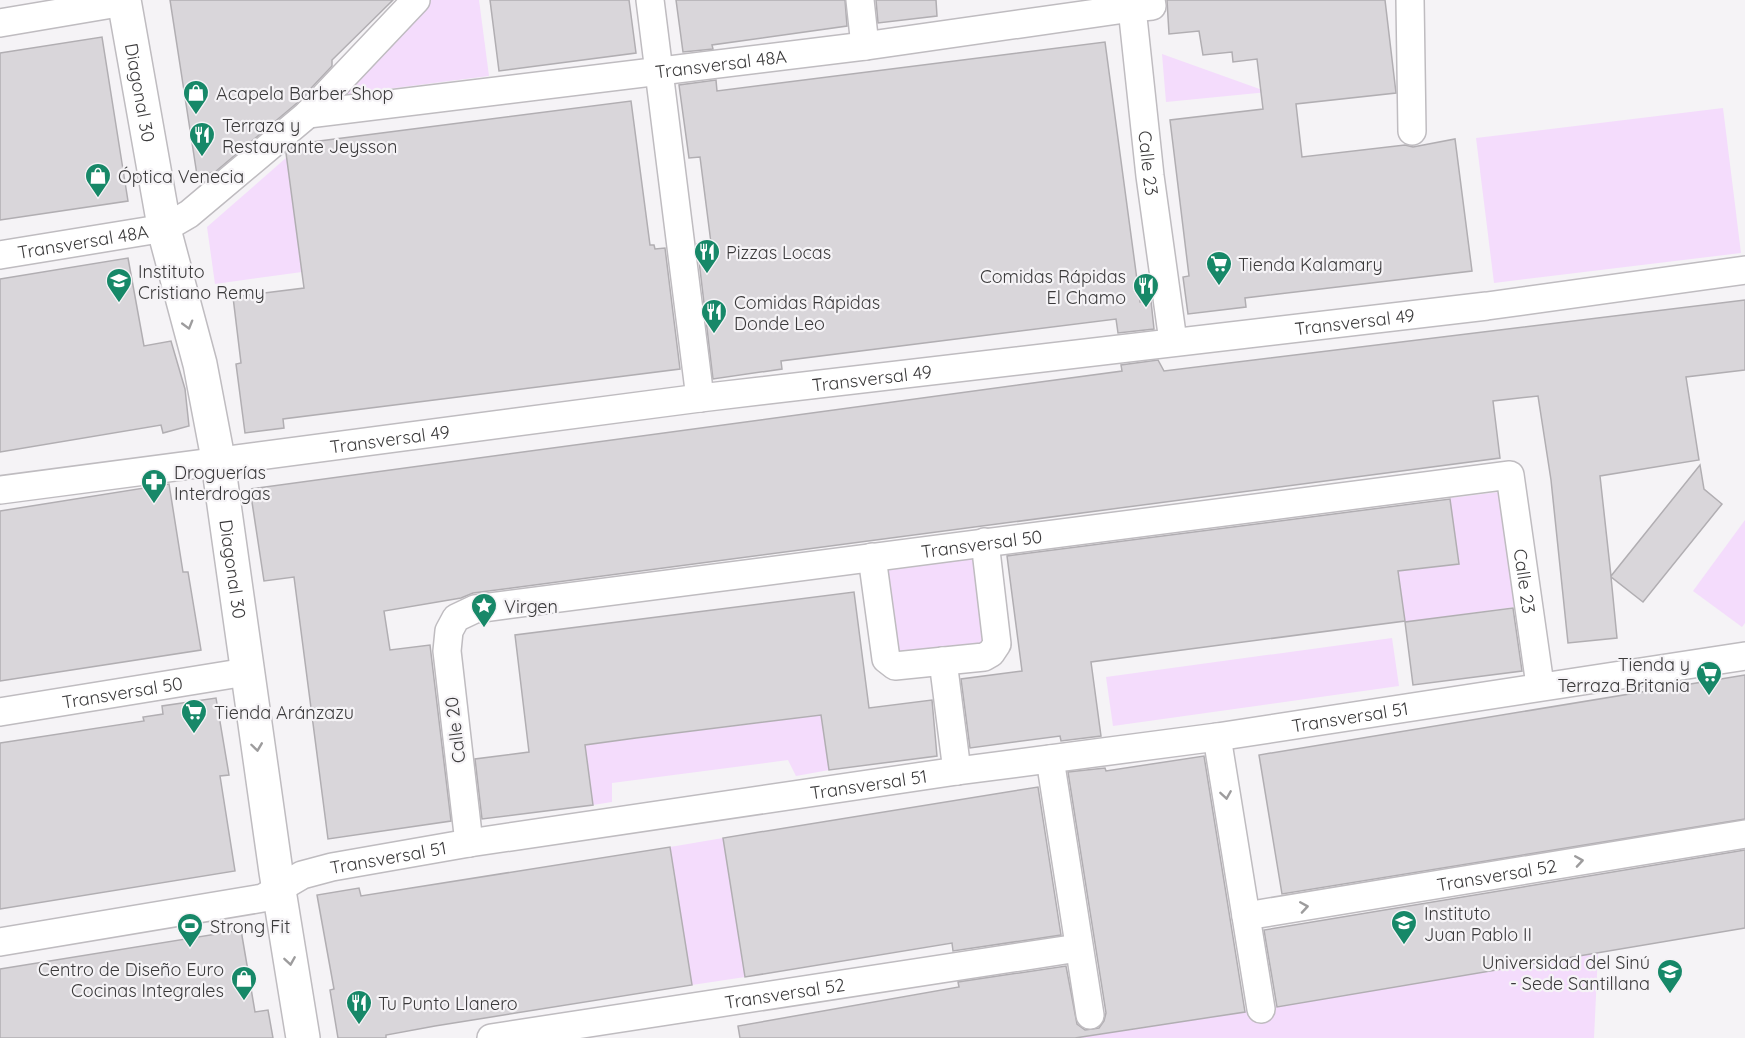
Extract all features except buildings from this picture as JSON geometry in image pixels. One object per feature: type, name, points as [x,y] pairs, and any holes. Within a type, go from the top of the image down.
[{"type":"street","points":[[165,228],[189,214],[308,114],[416,0]]},
{"type":"street","points":[[651,0],[700,398]]},
{"type":"street","points":[[860,0],[865,46]]},
{"type":"street","points":[[1410,0],[1412,131]]},
{"type":"street","points":[[0,23],[124,1]]},
{"type":"street","name":"Diagonal 30","points":[[124,1],[165,228],[180,297],[200,363],[217,461],[278,888],[303,1038]]},
{"type":"street","name":"Transversal 48A","points":[[308,114],[865,46],[1142,4]]},
{"type":"street","name":"Calle 23","points":[[1142,4],[1150,176],[1173,341]]},
{"type":"street","name":"Transversal 48A","points":[[0,255],[165,228]]},
{"type":"street","name":"Transversal 49","points":[[0,490],[700,398],[1487,306],[1745,270]]},
{"type":"street","name":"Calle 23","points":[[1510,475],[1540,685]]},
{"type":"street","name":"Transversal 50","points":[[456,618],[475,609],[1510,475]]},
{"type":"street","points":[[872,557],[886,659],[895,666],[984,657],[996,649],[985,542]]},
{"type":"street","name":"Calle 20","points":[[456,618],[449,631],[447,651],[469,843]]},
{"type":"street","name":"Transversal 51","points":[[0,942],[263,898],[302,875],[332,867],[469,843],[957,771],[1217,737],[1540,685],[1745,656]]},
{"type":"street","points":[[943,661],[957,771]]},
{"type":"street","name":"Transversal 50","points":[[0,712],[246,672]]},
{"type":"street","points":[[1217,737],[1261,1009]]},
{"type":"street","points":[[1050,759],[1090,1015]]},
{"type":"street","name":"Transversal 52","points":[[1246,916],[1745,834]]},
{"type":"street","name":"Transversal 52","points":[[491,1038],[1078,948]]},
{"type":"shaded area","points":[[429,0],[479,0],[489,76],[340,95]]},
{"type":"shaded area","points":[[1162,54],[1268,92],[1166,102]]},
{"type":"shaded area","points":[[1723,108],[1741,253],[1494,283],[1476,138]]},
{"type":"shaded area","points":[[287,157],[302,272],[215,284],[207,227]]},
{"type":"shaded area","points":[[1499,492],[1514,607],[1405,622],[1398,571],[1458,564],[1450,498]]},
{"type":"shaded area","points":[[1745,520],[1745,623],[1742,627],[1693,591]]},
{"type":"shaded area","points":[[976,552],[987,645],[890,657],[879,565]]},
{"type":"shaded area","points":[[1392,638],[1399,686],[1113,726],[1106,677]]},
{"type":"shaded area","points":[[821,715],[829,770],[796,776],[788,760],[612,783],[612,802],[593,805],[585,745]]},
{"type":"shaded area","points":[[723,838],[745,977],[692,985],[670,847]]},
{"type":"shaded area","points":[[1598,953],[1594,1038],[1074,1038]]},
{"type":"place","name":"Acapela Barber Shop","points":[[196,116]]},
{"type":"place","name":"Terraza y Restaurante Jeysson","points":[[202,158]]},
{"type":"place","name":"Óptica Venecia","points":[[98,199]]},
{"type":"place","name":"Pizzas Locas","points":[[707,275]]},
{"type":"place","name":"Tienda Kalamary","points":[[1219,287]]},
{"type":"place","name":"Instituto Cristiano Remy","points":[[119,304]]},
{"type":"place","name":"Comidas Rápidas El Chamo","points":[[1146,309]]},
{"type":"place","name":"Comidas Rápidas Donde Leo","points":[[714,335]]},
{"type":"place","name":"Droguerías Interdrogas","points":[[154,505]]},
{"type":"place","name":"Virgen","points":[[484,629]]},
{"type":"place","name":"Tienda y Terraza Britania","points":[[1709,697]]},
{"type":"place","name":"Tienda Aránzazu","points":[[194,735]]},
{"type":"place","name":"Instituto Juan Pablo II","points":[[1404,946]]},
{"type":"place","name":"Strong Fit","points":[[190,949]]},
{"type":"place","name":"Universidad del Sinú - Sede Santillana","points":[[1670,995]]},
{"type":"place","name":"Centro de Diseño Euro Cocinas Integrales","points":[[244,1002]]},
{"type":"place","name":"Tu Punto Llanero","points":[[359,1026]]}]
